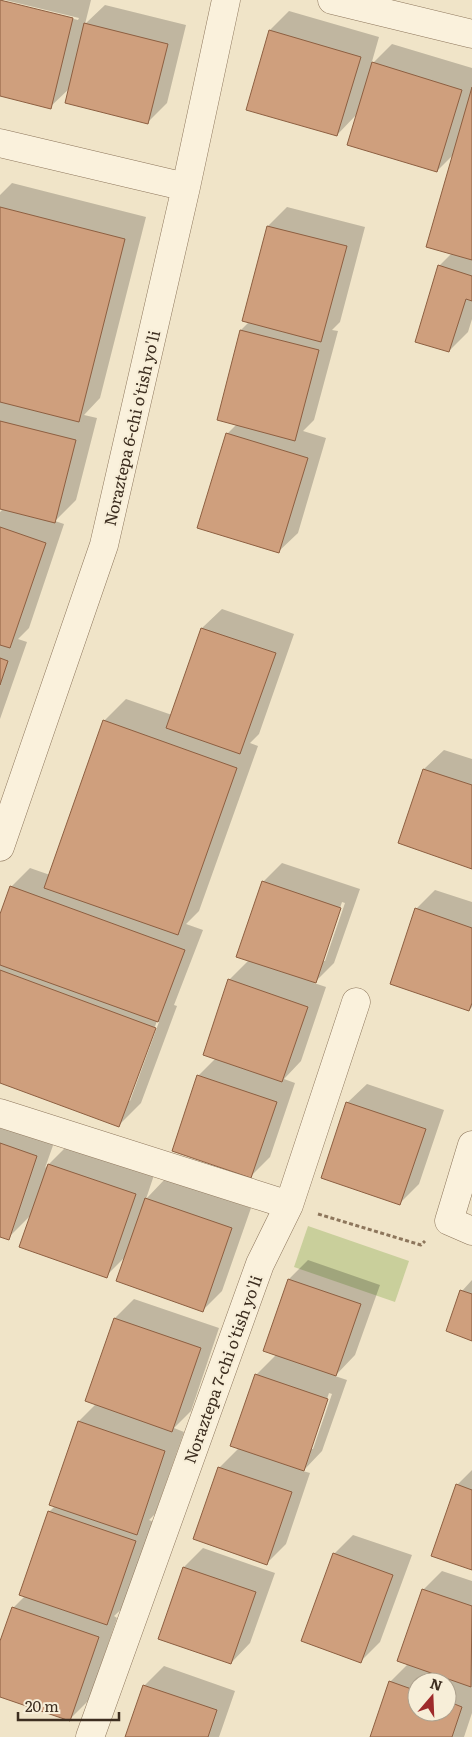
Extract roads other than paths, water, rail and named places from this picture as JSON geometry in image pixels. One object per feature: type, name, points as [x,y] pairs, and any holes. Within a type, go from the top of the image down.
[{"type":"street","name":"Noraztepa 6-chi o'tish yo'li","points":[[0,847],[104,544],[186,187],[226,0]]},
{"type":"street","points":[[332,0],[472,34]]},
{"type":"street","points":[[0,143],[186,187]]},
{"type":"street","name":"Noraztepa 7-chi o'tish yo'li","points":[[90,1737],[260,1264],[289,1205],[356,1002]]},
{"type":"street","points":[[0,1113],[289,1205]]},
{"type":"street","points":[[461,1226],[472,1145]]}]
